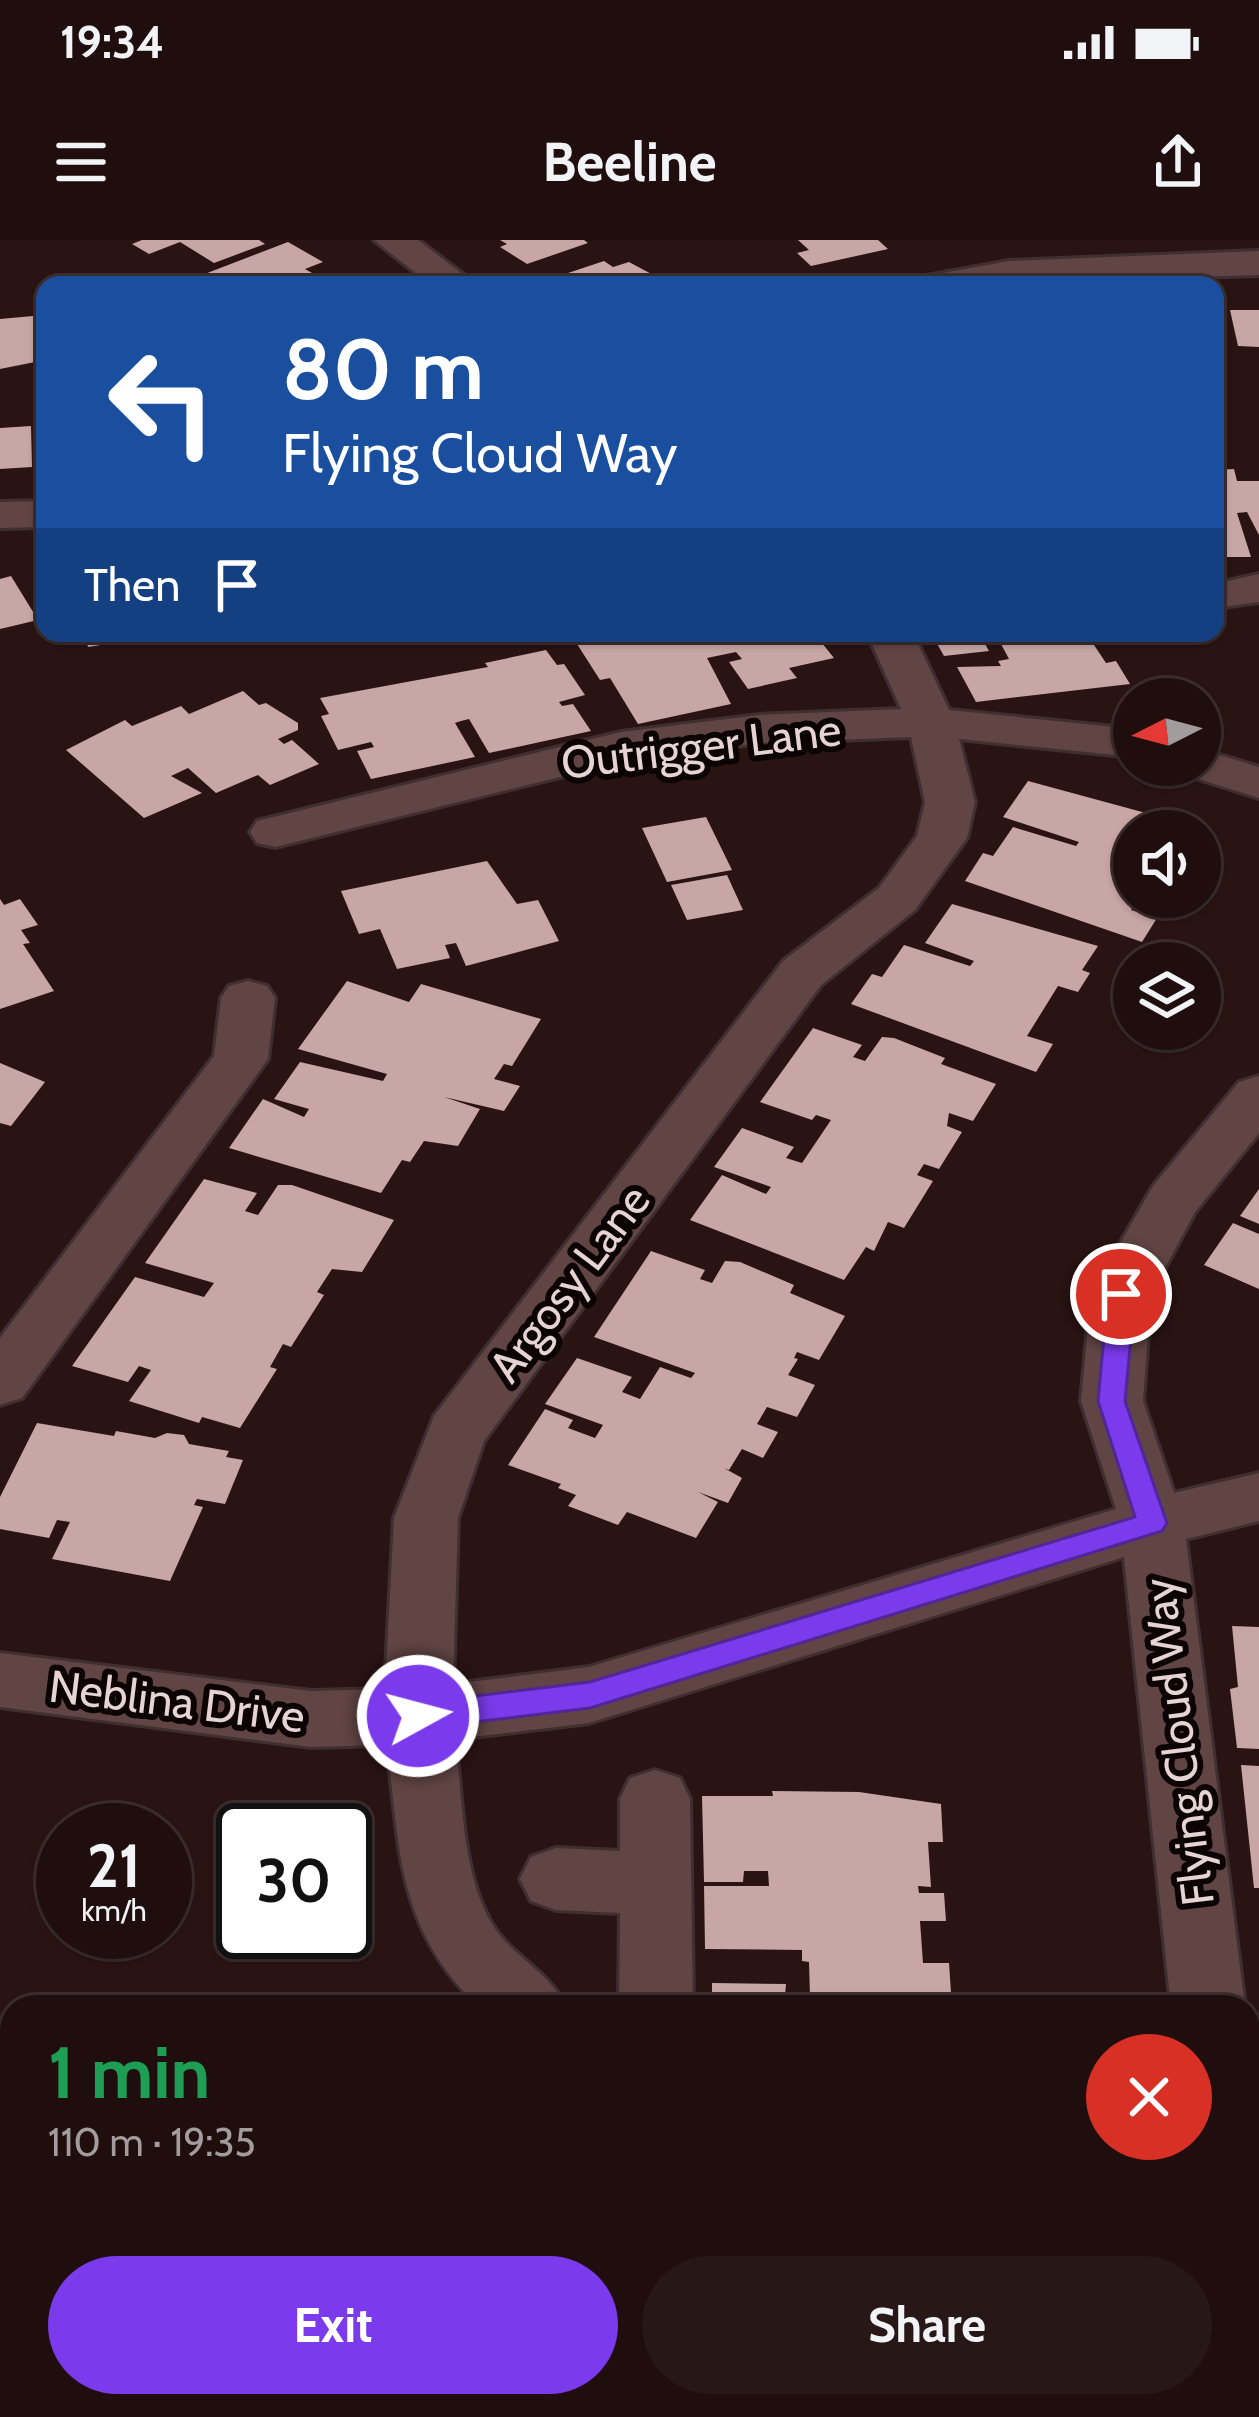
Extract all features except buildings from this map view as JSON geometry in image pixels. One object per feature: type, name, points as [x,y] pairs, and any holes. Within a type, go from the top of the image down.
[{"type":"street","points":[[393,240],[445,276]]},
{"type":"street","points":[[956,276],[1000,257],[1259,263]]},
{"type":"street","points":[[0,515],[36,514]]},
{"type":"street","name":"Argosy Lane","points":[[516,1995],[466,1948],[439,1884],[418,1716],[426,1518],[456,1433],[802,974],[897,899],[942,838],[950,802],[931,722],[894,642]]},
{"type":"street","name":"Outrigger Lane","points":[[275,832],[621,747],[759,729],[931,722],[1113,741]]},
{"type":"street","points":[[1221,771],[1259,783]]},
{"type":"street","points":[[0,1382],[242,1059],[248,998]]},
{"type":"street","name":"Flying Cloud Way","points":[[1207,1995],[1152,1523],[1112,1401],[1121,1294],[1173,1200],[1259,1096]]},
{"type":"street","name":"Neblina Drive","points":[[0,1680],[310,1719],[418,1716],[590,1695],[1152,1523],[1259,1497]]},
{"type":"street","points":[[655,1799],[656,1995]]},
{"type":"street","points":[[556,1879],[656,1884]]},
{"type":"route","points":[[418,1716],[590,1695],[1152,1523],[1112,1401],[1121,1294]]}]
